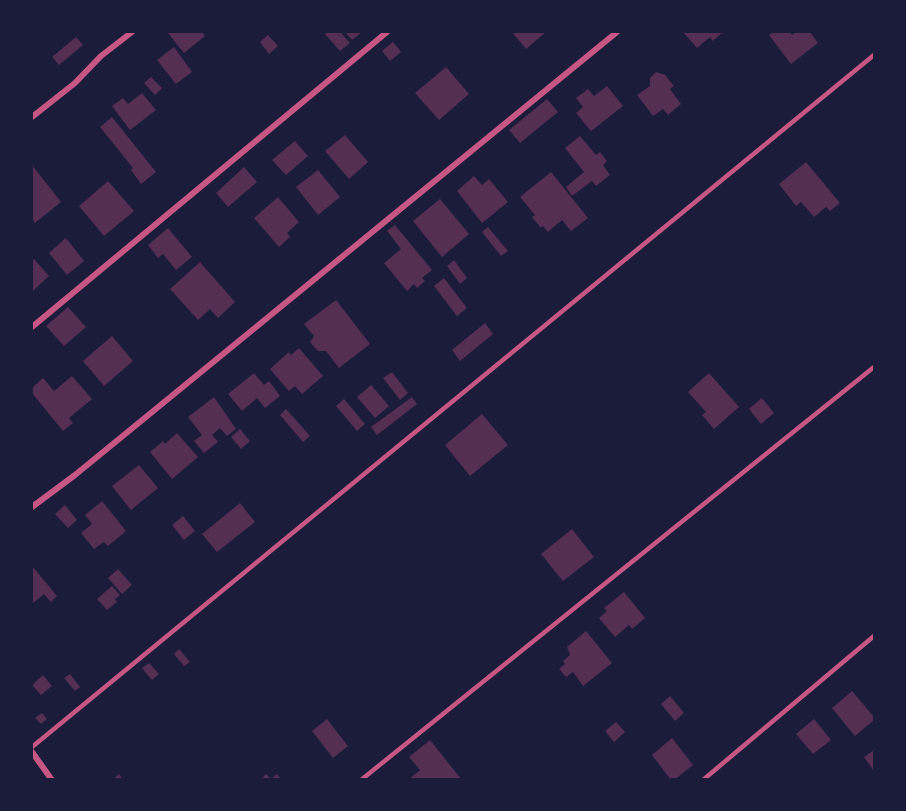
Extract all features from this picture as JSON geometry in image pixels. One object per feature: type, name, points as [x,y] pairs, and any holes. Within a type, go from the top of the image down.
[{"type":"street","points":[[32,117],[75,83],[101,56],[132,32]]},
{"type":"street","points":[[32,327],[387,32]]},
{"type":"street","points":[[32,507],[84,468],[617,32]]},
{"type":"street","points":[[32,753],[52,780]]},
{"type":"lane","points":[[32,747],[874,55]]},
{"type":"lane","points":[[361,780],[874,367]]},
{"type":"lane","points":[[703,780],[874,636]]},
{"type":"building","points":[[167,32],[202,32],[205,36],[184,53]]},
{"type":"building","points":[[340,32],[350,43],[340,51],[325,34]]},
{"type":"building","points":[[345,32],[362,32],[352,40]]},
{"type":"building","points":[[512,32],[546,32],[526,49]]},
{"type":"building","points":[[683,32],[723,32],[713,41],[710,37],[697,48]]},
{"type":"building","points":[[774,32],[790,32],[792,35],[796,32],[810,32],[818,43],[791,64],[769,35]]},
{"type":"building","points":[[268,35],[278,46],[269,54],[260,42]]},
{"type":"building","points":[[76,37],[83,45],[59,65],[52,57]]},
{"type":"building","points":[[393,42],[401,52],[390,61],[382,51]]},
{"type":"building","points":[[174,47],[192,72],[176,84],[157,60]]},
{"type":"building","points":[[446,67],[469,94],[439,120],[415,93]]},
{"type":"building","points":[[656,72],[665,75],[674,86],[670,89],[681,104],[668,115],[663,109],[653,116],[637,95],[650,86],[650,78]]},
{"type":"building","points":[[151,77],[162,88],[155,95],[144,83]]},
{"type":"building","points":[[607,86],[623,106],[591,131],[576,113],[583,107],[576,98],[588,89],[594,96]]},
{"type":"building","points":[[142,93],[156,110],[130,130],[112,106],[123,98],[128,104]]},
{"type":"building","points":[[547,99],[558,112],[520,143],[509,130]]},
{"type":"building","points":[[112,117],[156,172],[141,184],[131,170],[133,168],[100,127]]},
{"type":"building","points":[[345,135],[368,162],[349,179],[325,151]]},
{"type":"building","points":[[580,136],[596,155],[600,152],[607,161],[603,165],[610,175],[596,186],[592,181],[572,196],[566,187],[584,172],[565,148]]},
{"type":"building","points":[[295,141],[308,156],[286,175],[272,160]]},
{"type":"building","points":[[806,162],[840,203],[830,211],[826,207],[814,217],[801,202],[796,206],[779,184]]},
{"type":"building","points":[[32,165],[61,202],[35,223],[32,218]]},
{"type":"building","points":[[244,167],[257,182],[228,207],[216,193]]},
{"type":"building","points":[[318,170],[340,197],[318,215],[296,187]]},
{"type":"building","points":[[551,172],[588,218],[571,231],[562,220],[548,232],[543,226],[541,228],[532,217],[535,215],[520,197]]},
{"type":"building","points":[[474,176],[482,185],[489,179],[508,202],[482,223],[457,191]]},
{"type":"building","points":[[108,181],[134,211],[104,236],[79,206]]},
{"type":"building","points":[[278,197],[299,222],[287,233],[290,237],[279,247],[254,218]]},
{"type":"building","points":[[440,199],[469,234],[442,257],[413,221]]},
{"type":"building","points":[[395,225],[432,270],[422,278],[425,281],[417,288],[414,284],[407,291],[384,263],[401,249],[387,231]]},
{"type":"building","points":[[488,227],[508,251],[501,256],[482,232]]},
{"type":"building","points":[[168,228],[192,257],[176,270],[163,254],[158,258],[148,245]]},
{"type":"building","points":[[66,238],[84,261],[67,275],[49,253]]},
{"type":"building","points":[[34,259],[49,276],[32,292],[32,261]]},
{"type":"building","points":[[454,260],[467,278],[460,284],[447,266]]},
{"type":"building","points":[[200,262],[235,302],[218,318],[210,309],[198,320],[170,289]]},
{"type":"building","points":[[444,278],[467,308],[457,316],[434,286]]},
{"type":"building","points":[[336,300],[370,344],[339,368],[326,351],[318,351],[310,342],[314,336],[304,324]]},
{"type":"building","points":[[68,307],[86,327],[64,346],[46,326]]},
{"type":"building","points":[[485,323],[493,334],[460,361],[452,350]]},
{"type":"building","points":[[112,336],[133,361],[104,386],[83,361]]},
{"type":"building","points":[[299,348],[323,376],[302,394],[295,386],[289,391],[270,369],[289,352],[291,355]]},
{"type":"building","points":[[392,372],[408,393],[400,400],[383,378]]},
{"type":"building","points":[[254,373],[264,385],[269,381],[280,396],[265,408],[257,398],[242,411],[228,394]]},
{"type":"building","points":[[709,373],[739,407],[714,429],[702,415],[706,412],[688,392]]},
{"type":"building","points":[[72,376],[92,399],[69,418],[73,423],[63,431],[32,393],[32,388],[43,378],[54,391]]},
{"type":"building","points":[[371,385],[389,406],[375,418],[357,397]]},
{"type":"building","points":[[214,397],[236,429],[227,436],[220,428],[212,435],[218,442],[204,453],[194,441],[202,435],[188,417]]},
{"type":"building","points":[[412,397],[417,404],[377,435],[371,427]]},
{"type":"building","points":[[762,398],[774,413],[761,424],[749,409]]},
{"type":"building","points":[[344,399],[365,424],[357,431],[336,406]]},
{"type":"building","points":[[286,409],[310,436],[303,442],[280,415]]},
{"type":"building","points":[[482,414],[508,445],[470,476],[445,445]]},
{"type":"building","points":[[240,429],[250,441],[241,449],[231,437]]},
{"type":"building","points":[[177,433],[198,457],[172,479],[150,452],[163,441],[165,444]]},
{"type":"building","points":[[139,465],[158,488],[131,510],[112,486]]},
{"type":"building","points":[[102,501],[126,531],[108,546],[104,542],[94,549],[81,533],[92,524],[85,515]]},
{"type":"building","points":[[240,503],[255,522],[217,552],[202,534]]},
{"type":"building","points":[[65,505],[77,520],[68,528],[55,514]]},
{"type":"building","points":[[183,516],[195,531],[184,540],[172,525]]},
{"type":"building","points":[[572,529],[594,557],[563,581],[541,554]]},
{"type":"building","points":[[32,566],[57,596],[51,602],[44,594],[32,604]]},
{"type":"building","points":[[118,569],[132,585],[122,594],[108,578]]},
{"type":"building","points":[[112,586],[120,595],[115,599],[117,602],[107,610],[97,599]]},
{"type":"building","points":[[624,592],[645,618],[632,629],[629,625],[615,637],[599,618],[607,611],[604,608]]},
{"type":"building","points":[[586,631],[612,663],[583,686],[573,672],[566,677],[559,669],[570,655],[567,647]]},
{"type":"building","points":[[179,649],[190,662],[184,666],[174,654]]},
{"type":"building","points":[[149,663],[159,674],[152,680],[142,668]]},
{"type":"building","points":[[70,674],[80,687],[75,691],[64,678]]},
{"type":"building","points":[[43,675],[52,686],[41,695],[32,685]]},
{"type":"building","points":[[852,691],[874,717],[874,720],[855,736],[832,708]]},
{"type":"building","points":[[670,696],[684,713],[675,721],[661,704]]},
{"type":"building","points":[[42,713],[47,719],[41,724],[35,718]]},
{"type":"building","points":[[327,719],[348,746],[333,758],[312,731]]},
{"type":"building","points":[[814,719],[831,740],[813,754],[796,734]]},
{"type":"building","points":[[616,722],[625,732],[614,742],[605,731]]},
{"type":"building","points":[[672,738],[693,765],[674,780],[671,780],[652,755]]},
{"type":"building","points":[[430,740],[462,780],[408,780],[420,770],[409,757]]},
{"type":"building","points":[[874,750],[874,771],[864,757]]},
{"type":"building","points":[[119,774],[123,780],[112,780]]},
{"type":"building","points":[[266,774],[271,779],[277,774],[281,780],[260,780]]}]
